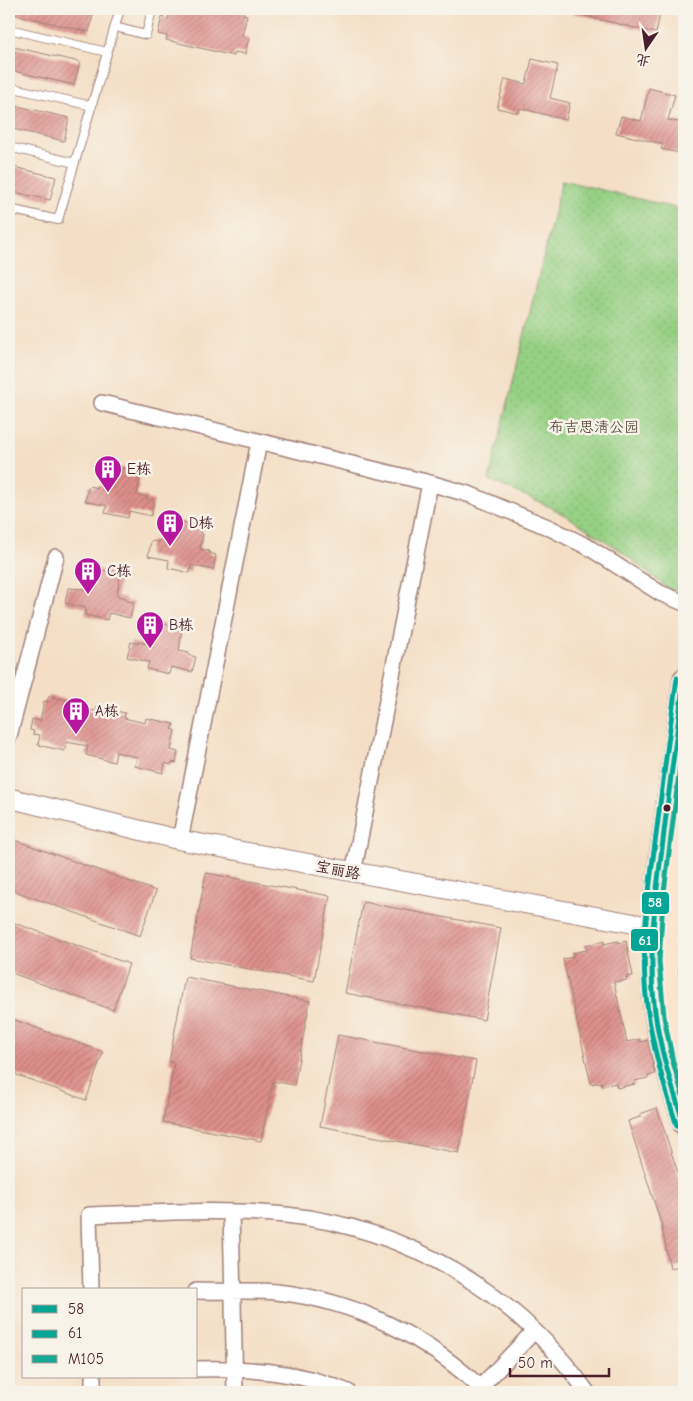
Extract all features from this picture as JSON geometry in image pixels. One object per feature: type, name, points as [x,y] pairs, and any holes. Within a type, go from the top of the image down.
[{"type":"main road","points":[[684,679],[668,935],[670,1001],[684,1073]]},
{"type":"main road","points":[[684,799],[668,935],[652,976],[658,1030],[671,1084],[684,1124]]},
{"type":"street","points":[[102,403],[430,483],[471,496],[511,510],[550,528],[610,560],[660,593],[684,603]]},
{"type":"street","points":[[180,840],[259,442]]},
{"type":"street","points":[[353,873],[430,483]]},
{"type":"street","points":[[9,736],[56,556]]},
{"type":"street","name":"宝丽路","points":[[9,798],[180,840],[668,935]]},
{"type":"street","points":[[91,1288],[89,1215],[231,1212],[284,1214],[312,1218],[350,1226],[388,1238],[458,1272],[491,1294],[534,1331],[556,1353],[587,1392]]},
{"type":"street","points":[[231,1212],[235,1392]]},
{"type":"street","points":[[198,1291],[274,1292],[299,1295],[330,1302],[360,1312],[390,1324],[444,1357],[480,1391],[534,1331]]},
{"type":"street","points":[[198,1369],[234,1368],[285,1373],[309,1378],[348,1392]]},
{"type":"street","points":[[93,1378],[93,1392]]},
{"type":"lane","points":[[9,209],[58,220],[120,9]]},
{"type":"lane","points":[[115,27],[146,35],[152,9]]},
{"type":"lane","points":[[9,29],[108,52]]},
{"type":"lane","points":[[9,87],[92,106]]},
{"type":"lane","points":[[9,147],[75,163]]},
{"type":"green space","name":"布吉思清公园","points":[[562,180],[684,210],[684,592],[668,589],[621,551],[570,518],[544,504],[489,480]]},
{"type":"building","points":[[9,9],[94,10],[89,32],[9,13]]},
{"type":"building","points":[[171,9],[244,9],[243,14],[247,15],[242,36],[249,38],[245,54],[235,52],[234,56],[166,40],[167,36],[158,34],[162,17],[168,19]]},
{"type":"building","points":[[574,9],[661,9],[656,33],[573,13]]},
{"type":"building","points":[[9,46],[80,62],[74,85],[9,70]]},
{"type":"building","points":[[532,59],[558,65],[550,98],[570,103],[566,120],[520,108],[519,113],[497,108],[505,79],[526,84]]},
{"type":"building","points":[[649,88],[675,95],[668,120],[684,123],[684,154],[661,149],[663,144],[616,133],[621,116],[641,121]]},
{"type":"building","points":[[9,104],[69,118],[64,141],[9,128]]},
{"type":"building","points":[[9,166],[56,177],[50,200],[9,191]]},
{"type":"building","name":"E栋","points":[[113,466],[141,472],[137,495],[154,501],[151,516],[129,511],[128,518],[105,513],[107,506],[85,501],[89,486],[106,488]]},
{"type":"building","name":"D栋","points":[[175,520],[203,527],[200,549],[216,555],[213,570],[191,565],[190,573],[168,568],[169,560],[148,556],[151,541],[169,542]]},
{"type":"building","name":"C栋","points":[[92,568],[120,574],[117,596],[126,598],[126,601],[134,602],[130,618],[109,613],[107,620],[85,615],[86,608],[65,603],[68,588],[86,589]]},
{"type":"building","name":"B栋","points":[[155,622],[182,628],[179,651],[196,657],[192,672],[171,667],[169,674],[147,669],[149,662],[127,657],[131,642],[148,644]]},
{"type":"building","name":"A栋","points":[[49,696],[76,702],[75,708],[96,711],[97,707],[125,713],[124,718],[145,723],[146,718],[174,724],[172,729],[175,730],[171,750],[178,752],[176,763],[172,762],[171,765],[165,763],[163,773],[135,766],[137,757],[116,752],[114,762],[86,755],[88,746],[67,742],[65,751],[38,745],[40,735],[33,734],[34,731],[30,730],[32,719],[40,721],[44,701],[47,702]]},
{"type":"building","points":[[9,838],[156,891],[140,936],[9,889]]},
{"type":"building","points":[[206,873],[330,896],[314,981],[190,958]]},
{"type":"building","points":[[363,902],[501,928],[484,1020],[345,993]]},
{"type":"building","points":[[9,921],[129,964],[113,1010],[9,972]]},
{"type":"building","points":[[604,941],[604,944],[626,941],[633,976],[626,977],[627,980],[614,982],[627,1042],[640,1039],[640,1042],[648,1040],[655,1074],[648,1076],[648,1078],[634,1081],[635,1084],[617,1088],[616,1083],[602,1086],[601,1082],[591,1084],[563,959],[573,957],[572,953],[587,950],[585,945]]},
{"type":"building","points":[[185,977],[310,1001],[294,1085],[273,1081],[261,1141],[163,1122],[174,1063],[169,1062]]},
{"type":"building","points":[[9,1018],[103,1052],[86,1100],[9,1072]]},
{"type":"building","points":[[338,1035],[476,1061],[459,1153],[320,1126]]},
{"type":"building","points":[[657,1108],[684,1192],[684,1265],[670,1268],[661,1223],[628,1121]]},
{"type":"transit line","name":"61","points":[[677,678],[650,884],[644,964],[647,1005],[655,1051],[677,1126]]},
{"type":"transit line","name":"58","points":[[684,679],[655,901],[652,942],[652,983],[659,1034],[684,1124]]},
{"type":"transit line","name":"M105","points":[[684,734],[663,900],[659,961],[664,1017],[673,1062],[684,1100]]},
{"type":"place","name":"E栋","points":[[108,493]]},
{"type":"place","name":"D栋","points":[[170,547]]},
{"type":"place","name":"C栋","points":[[88,595]]},
{"type":"place","name":"B栋","points":[[150,649]]},
{"type":"place","name":"A栋","points":[[76,735]]}]
